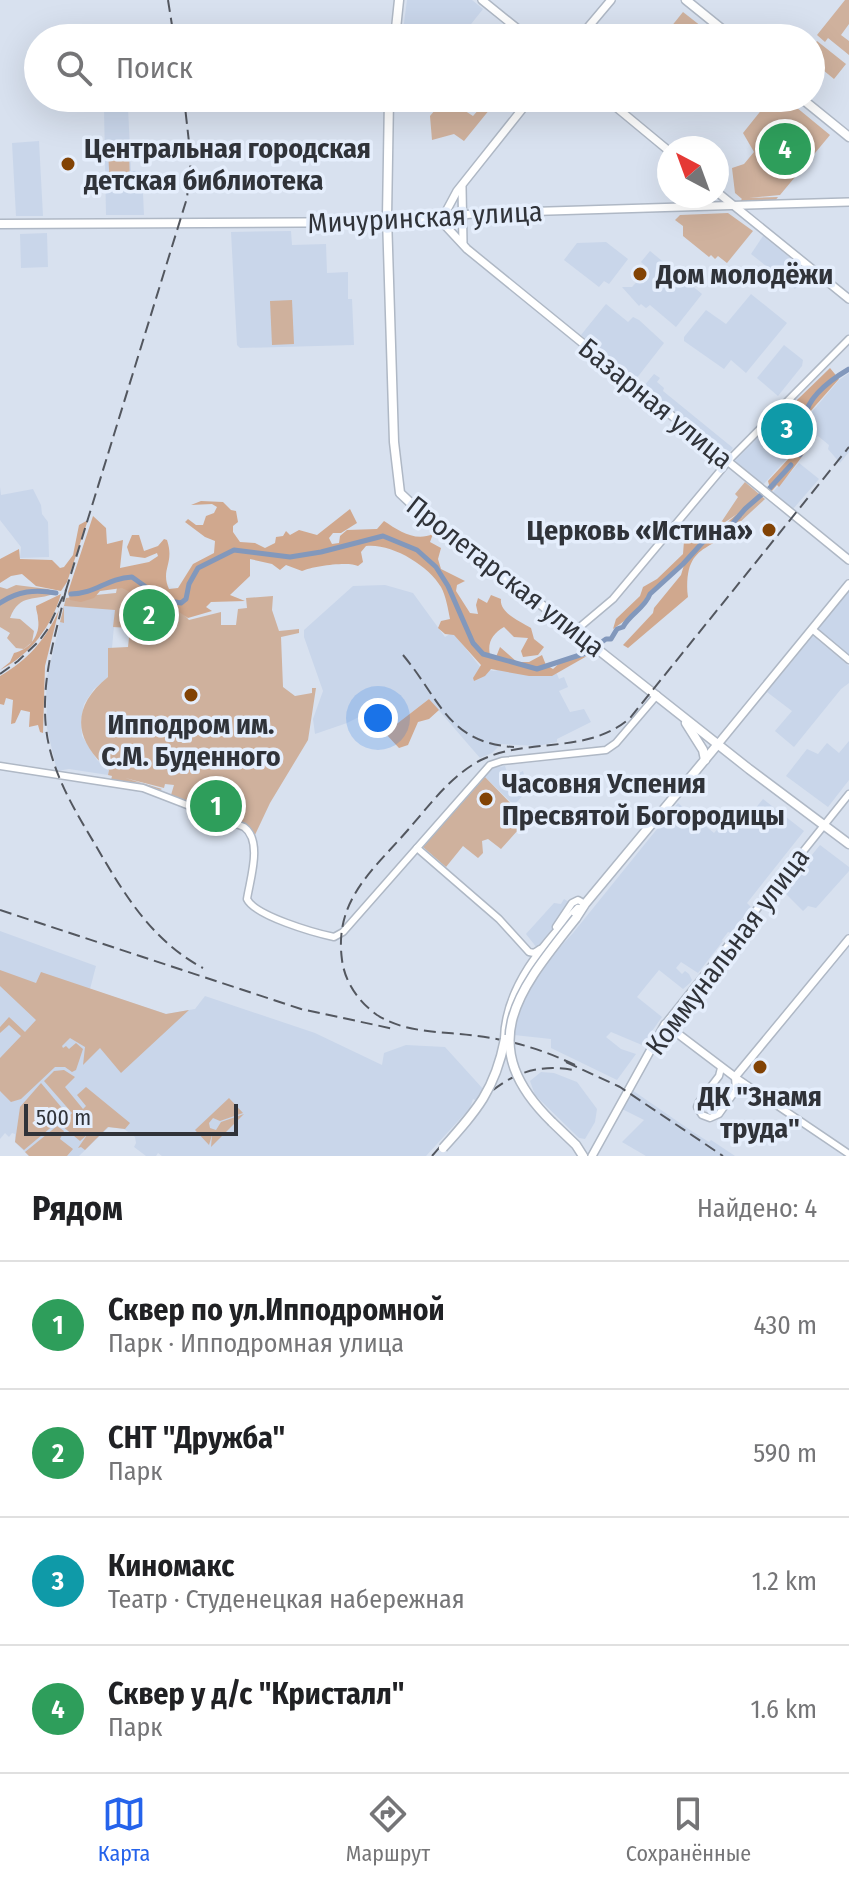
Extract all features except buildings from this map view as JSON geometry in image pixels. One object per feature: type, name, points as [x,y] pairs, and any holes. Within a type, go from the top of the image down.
[{"type":"main road","points":[[396,24],[399,0]]},
{"type":"main road","points":[[482,0],[512,24]]},
{"type":"main road","points":[[591,24],[611,0]]},
{"type":"main road","points":[[684,0],[713,24]]},
{"type":"main road","name":"Пролетарская улица","points":[[389,112],[387,222],[394,442],[400,493],[435,526],[491,565],[849,844]]},
{"type":"main road","points":[[441,221],[464,183],[520,112]]},
{"type":"main road","points":[[622,112],[657,141]]},
{"type":"main road","points":[[821,112],[845,132]]},
{"type":"main road","points":[[463,244],[461,193],[464,183]]},
{"type":"main road","points":[[729,202],[848,300]]},
{"type":"main road","name":"Мичуринская улица","points":[[0,224],[441,221],[461,215],[849,202]]},
{"type":"main road","name":"Базарная улица","points":[[441,221],[463,244],[849,560]]},
{"type":"main road","points":[[436,1156],[486,1096],[496,1077],[508,1014],[519,984],[849,584]]},
{"type":"main road","points":[[682,716],[703,750],[705,760]]},
{"type":"main road","points":[[550,1124],[519,1079],[511,1053],[512,1024],[523,988],[575,916]]},
{"type":"main road","points":[[665,1024],[720,1072],[734,1076],[849,936]]},
{"type":"main road","name":"Коммунальная улица","points":[[592,1156],[665,1024]]},
{"type":"main road","points":[[505,1039],[509,1067],[528,1105],[581,1156]]},
{"type":"street","points":[[575,631],[616,596],[728,462],[849,339]]},
{"type":"street","points":[[812,629],[849,660]]},
{"type":"street","points":[[0,766],[143,788],[240,825],[251,832],[254,844],[247,899],[249,905],[261,913],[328,936],[337,936],[490,765],[502,761],[606,750],[616,743],[657,695]]},
{"type":"street","name":"Коммунальная улица","points":[[665,1024],[849,794]]},
{"type":"street","points":[[417,848],[533,953],[550,936],[573,902],[578,900],[585,904]]},
{"type":"street","points":[[720,1072],[699,1102],[697,1107],[702,1115],[710,1118],[719,1114],[745,1083]]},
{"type":"street","points":[[734,1076],[849,1154]]},
{"type":"street","points":[[734,1076],[737,1089]]},
{"type":"shaded area","points":[[407,0],[472,0],[483,9],[471,24],[404,24]]},
{"type":"shaded area","points":[[845,0],[849,0],[849,24],[841,35],[849,41],[849,55],[828,38],[825,42],[825,25]]},
{"type":"shaded area","points":[[683,12],[698,24],[673,24]]},
{"type":"shaded area","points":[[825,47],[846,64],[834,79],[825,72]]},
{"type":"shaded area","points":[[104,112],[128,112],[131,171],[142,171],[144,215],[106,215]]},
{"type":"shaded area","points":[[433,112],[467,112],[473,116],[476,112],[488,112],[464,141],[454,134],[432,140],[430,116]]},
{"type":"shaded area","points":[[760,112],[802,112],[830,135],[780,195],[749,198],[778,197],[775,201],[739,202],[742,199],[735,193],[732,168],[744,164],[754,152],[743,133]]},
{"type":"shaded area","points":[[39,141],[43,216],[16,216],[12,143]]},
{"type":"shaded area","points":[[129,150],[130,186],[110,187],[108,151]]},
{"type":"shaded area","points":[[728,213],[753,231],[727,263],[718,256],[715,259],[711,255],[709,257],[683,236],[683,226],[675,220],[680,215]]},
{"type":"shaded area","points":[[291,231],[292,245],[326,244],[327,273],[348,272],[354,345],[240,348],[237,345],[231,232]]},
{"type":"shaded area","points":[[47,233],[48,267],[21,268],[20,234]]},
{"type":"shaded area","points":[[763,236],[808,272],[795,289],[751,254]]},
{"type":"shaded area","points":[[606,242],[628,259],[609,284],[604,281],[599,287],[564,260],[577,243]]},
{"type":"shaded area","points":[[650,251],[702,294],[676,327],[650,305],[646,308],[641,304],[639,306],[622,287],[632,287],[646,272],[648,268],[641,262]]},
{"type":"shaded area","points":[[751,294],[787,323],[746,373],[731,360],[724,369],[684,341],[706,310],[726,324]]},
{"type":"shaded area","points":[[292,300],[294,344],[272,345],[270,301]]},
{"type":"shaded area","points":[[606,304],[628,322],[633,317],[639,320],[664,343],[636,379],[581,335]]},
{"type":"shaded area","points":[[784,345],[803,360],[802,366],[778,396],[757,378]]},
{"type":"shaded area","points":[[830,368],[839,379],[808,414],[805,428],[807,450],[779,487],[777,485],[771,492],[768,481],[792,455],[795,457],[801,445],[797,400]]},
{"type":"shaded area","points":[[849,373],[849,452],[840,463],[828,449],[829,445],[818,436],[807,441],[805,428],[811,413],[839,380]]},
{"type":"shaded area","points":[[654,374],[660,378],[657,382],[664,388],[663,391],[733,448],[728,454],[644,386]]},
{"type":"shaded area","points":[[796,397],[801,443],[763,485],[735,461]]},
{"type":"shaded area","points":[[799,463],[819,479],[793,509],[773,492]]},
{"type":"shaded area","points":[[745,482],[765,499],[738,524],[743,516],[737,514],[718,527],[738,497],[735,494]]},
{"type":"shaded area","points":[[0,487],[1,495],[33,489],[48,522],[49,557],[20,558],[21,547],[0,520]]},
{"type":"shaded area","points":[[201,501],[223,502],[236,511],[238,522],[233,526],[233,532],[240,542],[255,543],[265,548],[275,543],[276,537],[283,536],[286,531],[290,535],[299,530],[317,535],[350,509],[357,523],[341,533],[333,533],[329,538],[332,544],[339,543],[340,536],[347,530],[377,529],[384,521],[414,536],[433,534],[430,542],[441,548],[438,559],[441,569],[465,581],[457,585],[456,591],[470,613],[478,614],[478,598],[487,603],[491,595],[501,599],[503,608],[531,628],[534,639],[544,647],[538,655],[523,657],[521,651],[528,638],[514,637],[504,627],[491,640],[491,658],[496,657],[500,647],[517,662],[529,662],[542,655],[546,665],[553,669],[563,660],[587,656],[552,676],[529,676],[491,669],[474,681],[481,665],[454,635],[445,634],[438,628],[441,621],[450,619],[441,587],[427,571],[408,557],[376,546],[366,546],[361,552],[363,562],[358,566],[331,565],[302,571],[286,565],[280,570],[272,564],[250,559],[250,576],[230,595],[245,601],[211,602],[206,607],[212,611],[188,618],[152,594],[136,595],[122,588],[100,591],[94,598],[81,602],[70,600],[68,592],[93,516],[106,528],[107,544],[123,540],[120,568],[149,562],[158,556],[157,553],[145,558],[130,556],[127,547],[132,535],[139,535],[144,551],[167,540],[167,582],[169,589],[178,588],[193,564],[214,553],[215,541],[185,522],[188,519],[196,525],[203,525],[206,516],[214,513],[217,507],[212,504],[191,505]]},
{"type":"shaded area","points":[[737,514],[743,516],[734,528],[697,554],[691,564],[688,597],[628,648],[623,645],[653,613],[681,575],[684,565],[680,565],[650,592],[634,614],[613,629],[616,619],[640,596],[643,587],[657,579],[683,554],[684,541],[689,535],[696,535],[712,526],[723,526]]},
{"type":"shaded area","points":[[88,520],[67,582],[61,591],[36,586],[22,574],[0,583],[0,559],[19,549],[20,559],[52,560],[60,568],[64,567],[73,555],[79,525]]},
{"type":"shaded area","name":"Ипподром им. С.М. Буденного","points":[[118,583],[178,608],[189,620],[221,612],[221,625],[236,625],[238,609],[247,608],[246,598],[273,596],[272,610],[279,631],[299,629],[299,633],[281,637],[283,687],[295,696],[312,693],[312,688],[316,688],[308,740],[270,803],[254,837],[249,828],[234,819],[240,792],[228,819],[171,795],[174,785],[165,784],[164,788],[125,778],[162,789],[160,790],[141,783],[111,780],[109,770],[88,747],[81,723],[87,700],[108,677],[108,648],[128,647],[130,628],[113,627],[115,610],[64,606],[66,598],[116,593]]},
{"type":"shaded area","points":[[16,585],[56,593],[23,601],[14,610],[10,618],[20,619],[34,631],[32,642],[24,649],[16,648],[7,638],[10,633],[0,627],[0,587],[7,589]]},
{"type":"shaded area","points":[[385,585],[413,593],[445,637],[453,632],[481,668],[494,671],[555,669],[559,679],[564,677],[568,687],[559,691],[570,712],[584,709],[591,722],[557,739],[557,742],[537,746],[501,744],[492,753],[480,758],[429,699],[385,733],[369,712],[315,734],[313,719],[323,691],[304,630],[353,586]]},
{"type":"shaded area","points":[[849,589],[849,655],[816,629]]},
{"type":"shaded area","points":[[117,593],[112,648],[108,649],[108,677],[94,689],[84,704],[81,720],[82,736],[97,760],[109,770],[108,775],[69,769],[57,771],[47,728],[46,681],[66,598]]},
{"type":"shaded area","points":[[61,594],[46,628],[30,648],[0,670],[10,662],[14,653],[24,649],[36,636],[36,606]]},
{"type":"shaded area","points":[[59,610],[45,666],[43,733],[38,725],[29,727],[30,712],[21,710],[15,723],[11,724],[13,700],[6,698],[4,705],[0,704],[0,676],[35,648]]},
{"type":"shaded area","points":[[813,636],[849,666],[849,683],[794,747],[775,731],[792,711],[767,692]]},
{"type":"shaded area","points":[[429,699],[439,710],[429,719],[418,722],[408,745],[399,748],[385,733]]},
{"type":"shaded area","points":[[849,741],[849,780],[828,807],[786,776],[807,749],[818,754],[827,743],[839,753]]},
{"type":"shaded area","points":[[505,766],[509,778],[523,771],[525,778],[533,785],[514,805],[485,777],[492,768]]},
{"type":"shaded area","points":[[485,777],[522,815],[518,830],[501,849],[488,839],[482,841],[483,853],[478,858],[463,846],[446,867],[423,847]]},
{"type":"shaded area","points":[[763,799],[804,831],[747,903],[751,907],[698,973],[681,962],[676,968],[682,974],[685,971],[689,974],[690,983],[683,989],[659,970],[637,997],[662,1017],[642,1045],[611,1032],[606,1037],[621,1049],[636,1054],[617,1080],[551,1048],[551,1039],[514,1035],[519,1005],[539,970],[573,933],[678,803],[714,833],[728,817],[734,821],[740,818],[746,820]]},
{"type":"shaded area","points":[[820,845],[849,867],[849,871],[816,908],[808,906],[803,911],[780,888]]},
{"type":"shaded area","points":[[564,899],[569,902],[537,948],[526,934],[554,903],[561,904]]},
{"type":"shaded area","points":[[0,931],[96,966],[90,989],[166,1014],[195,1009],[205,996],[315,1033],[382,1065],[384,1053],[406,1045],[445,1047],[484,1090],[426,1156],[162,1156],[158,1153],[156,1156],[146,1156],[134,1147],[135,1137],[124,1129],[109,1127],[79,1156],[29,1156],[15,1142],[15,1134],[9,1137],[5,1133],[0,1139]]},
{"type":"shaded area","points":[[0,970],[36,983],[41,972],[166,1014],[189,1010],[121,1073],[100,1048],[83,1065],[85,1047],[70,1038],[63,1048],[66,1046],[69,1049],[76,1043],[83,1049],[76,1070],[72,1072],[65,1067],[55,1067],[21,1099],[11,1102],[0,1091],[0,1058],[21,1036],[9,1025],[0,1033],[0,1027],[9,1017],[25,1032],[36,1020],[0,986]]},
{"type":"shaded area","points":[[64,1070],[75,1077],[65,1087],[83,1109],[86,1106],[77,1095],[86,1087],[130,1123],[125,1129],[108,1127],[85,1150],[78,1148],[87,1135],[80,1141],[61,1125],[72,1113],[44,1081],[54,1071]]},
{"type":"shaded area","points":[[541,1072],[554,1073],[577,1082],[597,1109],[595,1122],[585,1139],[579,1138],[535,1095],[530,1081]]},
{"type":"shaded area","points":[[41,1083],[67,1114],[24,1150],[15,1142],[20,1107]]},
{"type":"shaded area","points":[[632,1090],[693,1132],[735,1156],[646,1156],[622,1142],[644,1120],[622,1109]]},
{"type":"shaded area","points":[[229,1098],[243,1113],[220,1121],[213,1118],[210,1128],[216,1130],[221,1122],[244,1114],[211,1147],[212,1135],[209,1145],[195,1130]]},
{"type":"shaded area","points":[[57,1126],[64,1131],[60,1139],[73,1149],[67,1156],[29,1156],[25,1152]]},
{"type":"waterway","points":[[800,455],[807,409],[828,383],[849,369]]},
{"type":"waterway","points":[[768,490],[791,465]]},
{"type":"waterway","points":[[71,594],[132,577],[164,600],[181,603],[186,599],[189,584],[198,568],[234,550],[290,557],[383,536],[417,550],[436,567],[448,586],[473,643],[483,654],[537,669],[586,653],[606,639],[611,639],[650,594],[703,542],[725,532],[761,495]]},
{"type":"waterway","points":[[0,603],[27,592],[56,593]]},
{"type":"railway","points":[[168,0],[172,24]]},
{"type":"railway","points":[[0,674],[39,641],[66,590],[187,198],[191,160],[186,112]]},
{"type":"railway","points":[[575,1065],[515,1043],[413,1029],[377,1015],[354,991],[342,960],[341,939],[350,904],[369,874],[459,774],[499,753],[596,737],[630,718],[849,447]]},
{"type":"railway","points":[[66,590],[45,692],[46,728],[58,775],[117,882],[141,915],[169,944],[203,968]]},
{"type":"railway","points":[[403,655],[460,728],[492,744],[514,747]]},
{"type":"railway","points":[[0,910],[301,1009],[394,1029]]},
{"type":"railway","points":[[566,1062],[620,1087],[723,1156]]},
{"type":"railway","points":[[432,1156],[476,1106],[509,1080],[527,1072],[549,1068],[573,1070]]},
{"type":"place","name":"Сквер у д/с \"Кристалл\"","points":[[785,149]]},
{"type":"place","name":"Центральная городская детская библиотека","points":[[68,164]]},
{"type":"place","name":"Дом молодёжи","points":[[640,274]]},
{"type":"place","name":"Киномакс","points":[[787,429]]},
{"type":"place","name":"Церковь «Истина»","points":[[769,530]]},
{"type":"place","name":"СНТ \"Дружба\"","points":[[149,615]]},
{"type":"place","name":"Ипподром им. С.М. Буденного","points":[[191,695]]},
{"type":"place","name":"Часовня Успения Пресвятой Богородицы","points":[[486,799]]},
{"type":"place","name":"Сквер по ул.Ипподромной","points":[[216,806]]},
{"type":"place","name":"ДК \"Знамя труда\"","points":[[760,1067]]}]
